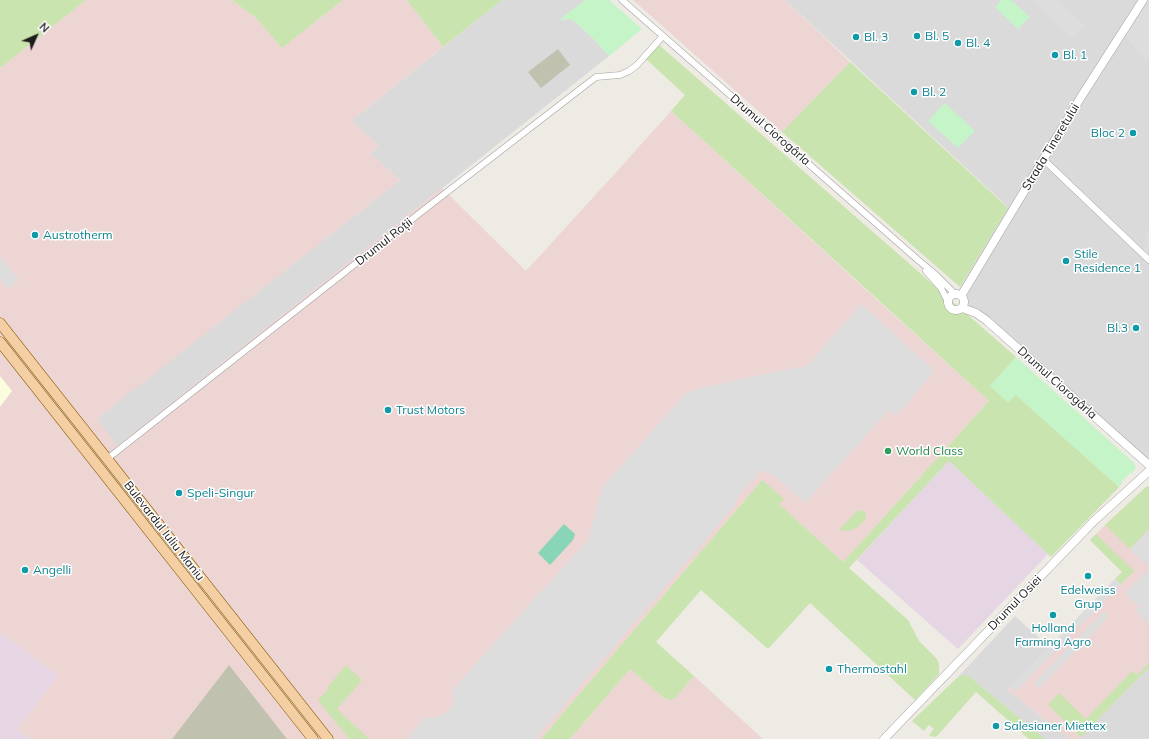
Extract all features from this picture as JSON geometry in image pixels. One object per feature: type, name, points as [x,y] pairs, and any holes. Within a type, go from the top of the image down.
[{"type":"main road","name":"Bulevardul Iuliu Maniu","points":[[0,323],[328,739]]},
{"type":"main road","name":"Bulevardul Iuliu Maniu","points":[[0,342],[313,739]]},
{"type":"main road","points":[[240,646],[252,653],[261,654]]},
{"type":"street","name":"Drumul Ciorogârla","points":[[622,0],[958,295]]},
{"type":"street","name":"Strada Tineretului","points":[[958,295],[1099,67],[1143,0]]},
{"type":"street","name":"Drumul Roții","points":[[108,459],[425,209],[596,77],[620,75],[629,71],[637,65],[663,36]]},
{"type":"street","points":[[1043,159],[1149,260]]},
{"type":"street","name":"Drumul Ciorogârla","points":[[918,260],[937,284],[947,300]]},
{"type":"street","points":[[958,295],[964,300],[962,308],[956,311],[951,310],[948,306],[947,300],[950,296],[958,295]]},
{"type":"street","name":"Drumul Ciorogârla","points":[[962,308],[976,313],[986,320],[1149,465]]},
{"type":"street","name":"Drumul Osiei","points":[[884,739],[1094,521],[1145,477],[1149,471]]},
{"type":"shaded area","points":[[86,0],[232,0],[256,18],[282,48],[343,0],[407,0],[443,47],[351,121],[379,146],[370,153],[400,180],[97,419],[117,446],[442,188],[526,271],[671,111],[989,401],[843,562],[779,504],[783,499],[762,480],[541,739],[30,739],[17,729],[58,676],[0,632],[0,68]]},
{"type":"shaded area","points":[[502,0],[585,0],[560,20],[570,19],[575,22],[593,38],[609,56],[117,446],[96,419],[400,180],[370,153],[379,146],[351,121]]},
{"type":"shaded area","points":[[633,0],[785,0],[850,62],[782,132]]},
{"type":"shaded area","points":[[785,0],[1149,0],[1149,469],[955,296],[1008,207]]},
{"type":"shaded area","points":[[1031,0],[1057,0],[1084,25],[1072,38]]},
{"type":"shaded area","points":[[1148,0],[1149,60],[1140,54],[1125,36]]},
{"type":"shaded area","points":[[558,49],[570,65],[541,88],[528,72]]},
{"type":"shaded area","points":[[1149,229],[1149,256],[1142,250],[1147,241],[1144,234]]},
{"type":"shaded area","points":[[0,256],[19,280],[8,289],[0,279]]},
{"type":"shaded area","points":[[861,304],[935,371],[896,416],[889,410],[805,503],[775,476],[759,470],[756,478],[739,494],[735,505],[535,739],[406,739],[426,717],[439,717],[449,711],[454,701],[452,690],[585,543],[588,539],[603,486],[686,393],[701,388],[807,366]]},
{"type":"shaded area","points":[[0,376],[12,391],[0,407]]},
{"type":"shaded area","points":[[949,461],[1048,554],[958,649],[857,560]]},
{"type":"shaded area","points":[[1149,486],[1149,667],[1079,739],[1069,739],[1008,690],[1122,572],[1090,540],[1146,487]]},
{"type":"shaded area","points":[[1149,529],[1149,567],[1130,549]]},
{"type":"shaded area","points":[[1149,569],[1149,624],[1136,611],[1139,607],[1125,593]]},
{"type":"shaded area","points":[[1115,579],[1121,584],[1016,691],[1011,686]]},
{"type":"shaded area","points":[[1104,611],[1109,616],[1039,688],[1034,683]]},
{"type":"shaded area","points":[[1015,616],[1049,647],[1008,690],[1069,739],[1045,739],[970,677],[965,675],[957,678]]},
{"type":"shaded area","points":[[0,632],[58,676],[17,729],[30,739],[0,739]]},
{"type":"shaded area","points":[[229,665],[287,739],[172,739]]},
{"type":"shaded area","points":[[1149,667],[1149,739],[1079,739],[1081,737]]},
{"type":"shaded area","points":[[630,669],[668,700],[675,698],[694,676],[763,739],[570,739]]},
{"type":"green space","points":[[0,0],[86,0],[0,68]]},
{"type":"green space","points":[[232,0],[343,0],[282,48],[256,18]]},
{"type":"green space","points":[[407,0],[502,0],[443,47]]},
{"type":"green space","points":[[585,0],[609,0],[642,29],[609,56],[593,38],[575,22],[570,19],[559,20]]},
{"type":"green space","points":[[1001,0],[1011,0],[1030,17],[1018,29],[995,7]]},
{"type":"green space","points":[[658,44],[1016,357],[990,386],[1016,395],[1119,487],[1051,557],[949,461],[849,568],[908,620],[919,641],[939,663],[939,674],[915,700],[810,603],[768,649],[701,590],[656,642],[694,676],[675,698],[671,700],[664,698],[630,669],[570,739],[541,739],[762,480],[784,499],[779,504],[843,562],[989,401],[671,111],[685,95],[645,58]]},
{"type":"green space","points":[[850,62],[1008,208],[960,287],[782,132]]},
{"type":"green space","points":[[945,103],[975,131],[958,148],[928,121]]},
{"type":"green space","points":[[1016,357],[1134,463],[1136,468],[1121,482],[1122,483],[1119,487],[1016,395],[1008,403],[990,386]]},
{"type":"green space","points":[[1149,486],[1149,529],[1130,549],[1105,525],[1146,487]]},
{"type":"green space","points":[[858,510],[863,511],[866,515],[866,519],[854,529],[843,531],[840,529]]},
{"type":"green space","points":[[564,524],[575,534],[573,540],[550,565],[538,553]]},
{"type":"green space","points":[[1096,534],[1134,571],[1121,584],[1115,579],[1122,572],[1090,540]]},
{"type":"green space","points":[[1149,663],[1149,667],[1081,737],[1048,705],[1059,693],[1086,719],[1132,671],[1137,675]]},
{"type":"green space","points":[[346,665],[362,680],[337,709],[369,739],[349,739],[318,700],[327,691],[328,687]]},
{"type":"green space","points":[[965,675],[970,677],[1045,739],[1029,739],[976,692],[937,736],[933,737],[929,735],[934,729],[929,725],[924,731],[912,721],[957,678]]},
{"type":"place","name":"Bl. 5","points":[[917,36]]},
{"type":"place","name":"Bl. 3","points":[[856,37]]},
{"type":"place","name":"Bl. 4","points":[[958,43]]},
{"type":"place","name":"Bl. 1","points":[[1055,55]]},
{"type":"place","name":"Bl. 2","points":[[914,92]]},
{"type":"place","name":"Bloc 2","points":[[1133,133]]},
{"type":"place","name":"Austrotherm","points":[[35,235]]},
{"type":"place","name":"Stile Residence 1","points":[[1066,261]]},
{"type":"place","name":"Bl.3","points":[[1136,328]]},
{"type":"place","name":"Trust Motors","points":[[388,410]]},
{"type":"place","name":"World Class","points":[[888,451]]},
{"type":"place","name":"Speli-Singur","points":[[179,493]]},
{"type":"place","name":"Angelli","points":[[25,570]]},
{"type":"place","name":"Edelweiss Grup","points":[[1088,576]]},
{"type":"place","name":"Holland Farming Agro","points":[[1053,615]]},
{"type":"place","name":"Thermostahl","points":[[829,669]]},
{"type":"place","name":"Salesianer Miettex","points":[[996,726]]}]
